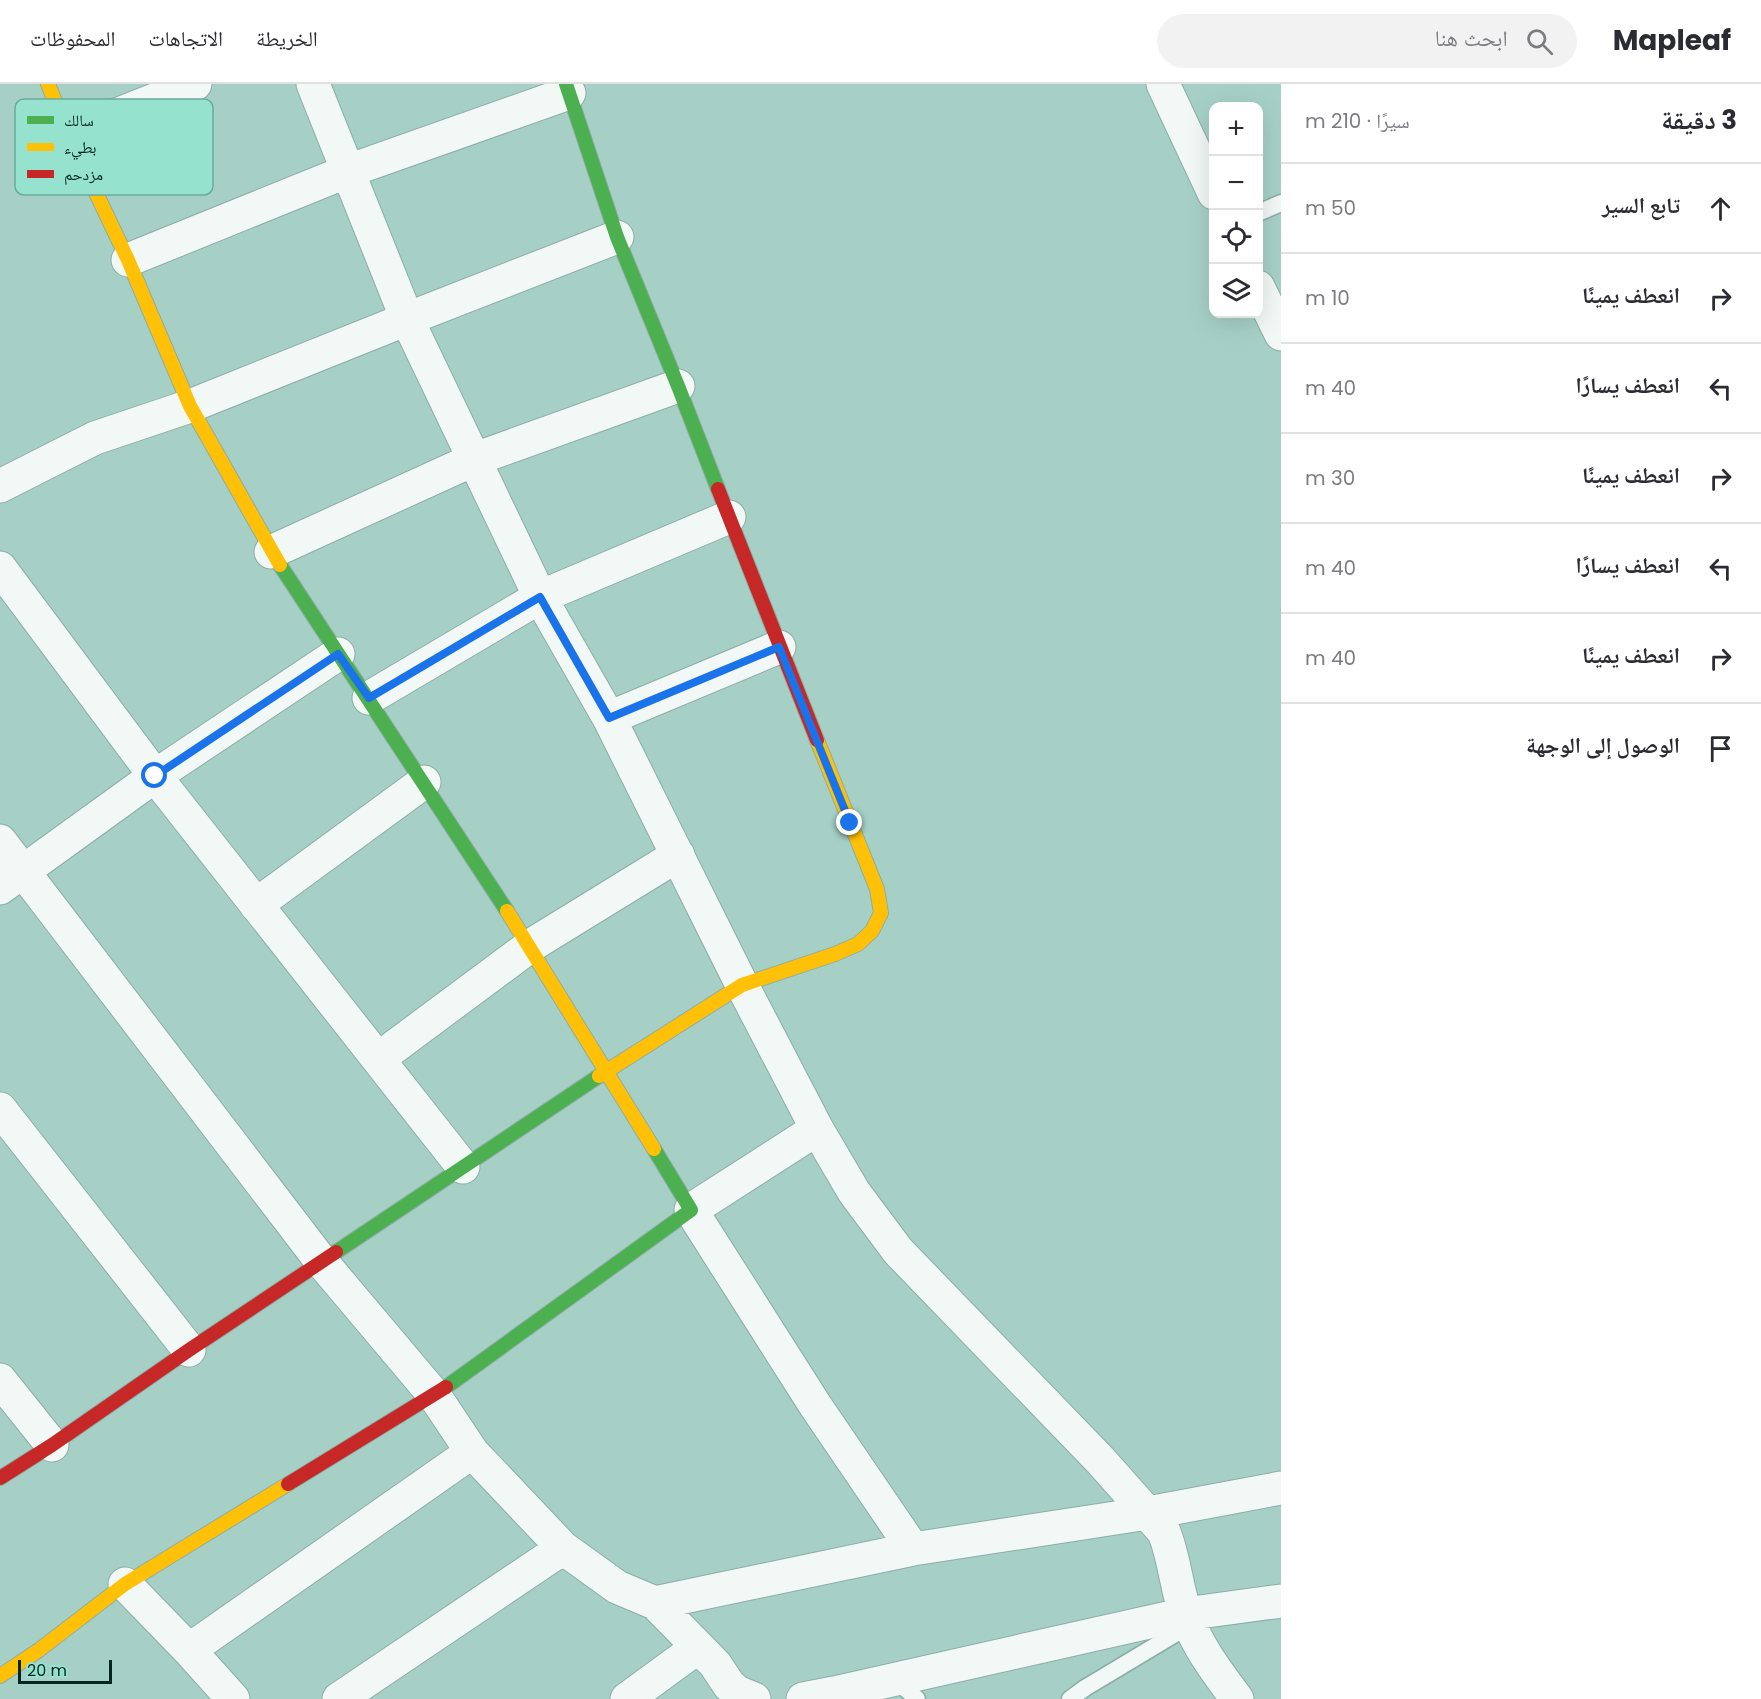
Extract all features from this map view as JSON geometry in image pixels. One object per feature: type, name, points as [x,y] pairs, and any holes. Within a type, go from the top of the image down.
[{"type":"street","points":[[48,84],[54,99]]},
{"type":"street","points":[[157,99],[195,84]]},
{"type":"street","points":[[313,84],[407,319],[540,597],[609,718],[742,985],[817,1129],[854,1192],[898,1251],[1101,1461],[1164,1533],[1170,1547],[1188,1619],[1207,1659],[1237,1699]]},
{"type":"street","points":[[1163,84],[1209,182]]},
{"type":"street","points":[[0,1478],[606,1071],[742,985],[858,944],[872,931],[881,913],[876,889],[678,386],[616,237],[568,88],[348,171],[128,260]]},
{"type":"street","points":[[97,195],[128,260],[190,406],[271,552],[530,946],[691,1210],[815,1405],[913,1549]]},
{"type":"street","points":[[0,486],[95,438],[190,406],[616,237]]},
{"type":"street","points":[[1263,297],[1281,334]]},
{"type":"street","points":[[271,552],[475,459],[678,386]]},
{"type":"street","points":[[369,698],[540,597],[729,517]]},
{"type":"street","points":[[0,568],[155,776],[463,1167]]},
{"type":"street","points":[[609,718],[779,647]]},
{"type":"street","points":[[12,880],[155,776],[338,654]]},
{"type":"street","points":[[256,905],[424,782]]},
{"type":"street","points":[[0,840],[12,880],[321,1261],[434,1395],[472,1452],[563,1548],[617,1587],[655,1603],[715,1664],[729,1685],[737,1692],[754,1699]]},
{"type":"street","points":[[378,1059],[530,946],[678,855]]},
{"type":"street","points":[[0,1109],[189,1350]]},
{"type":"street","points":[[0,1676],[39,1650],[125,1584],[434,1395],[691,1210],[817,1129]]},
{"type":"street","points":[[0,1380],[52,1445]]},
{"type":"street","points":[[189,1650],[472,1452]]},
{"type":"street","points":[[655,1603],[913,1549],[1148,1513],[1281,1488]]},
{"type":"street","points":[[339,1699],[563,1548]]},
{"type":"street","points":[[125,1584],[233,1699]]},
{"type":"street","points":[[802,1699],[907,1689],[1188,1619],[1281,1601]]},
{"type":"street","points":[[627,1699],[698,1647]]},
{"type":"lane","points":[[1263,211],[1281,203]]},
{"type":"lane","points":[[1070,1699],[1188,1619]]},
{"type":"traffic: fast","points":[[566,84],[617,237],[718,489]]},
{"type":"traffic: fast","points":[[280,565],[507,911]]},
{"type":"traffic: fast","points":[[336,1252],[599,1076]]},
{"type":"traffic: fast","points":[[446,1387],[691,1210],[654,1149]]},
{"type":"traffic: slow","points":[[48,84],[54,99]]},
{"type":"traffic: slow","points":[[97,195],[128,260],[190,406],[280,565]]},
{"type":"traffic: slow","points":[[599,1076],[742,985],[835,954],[858,944],[872,931],[881,913],[877,889],[817,740]]},
{"type":"traffic: slow","points":[[507,911],[654,1149]]},
{"type":"traffic: slow","points":[[0,1676],[39,1650],[125,1584],[288,1484]]},
{"type":"traffic: jam","points":[[718,489],[817,740]]},
{"type":"traffic: jam","points":[[0,1478],[336,1252]]},
{"type":"traffic: jam","points":[[288,1484],[446,1387]]},
{"type":"route","points":[[155,776],[338,654],[369,698],[540,597],[609,718],[779,647],[850,823]]}]
